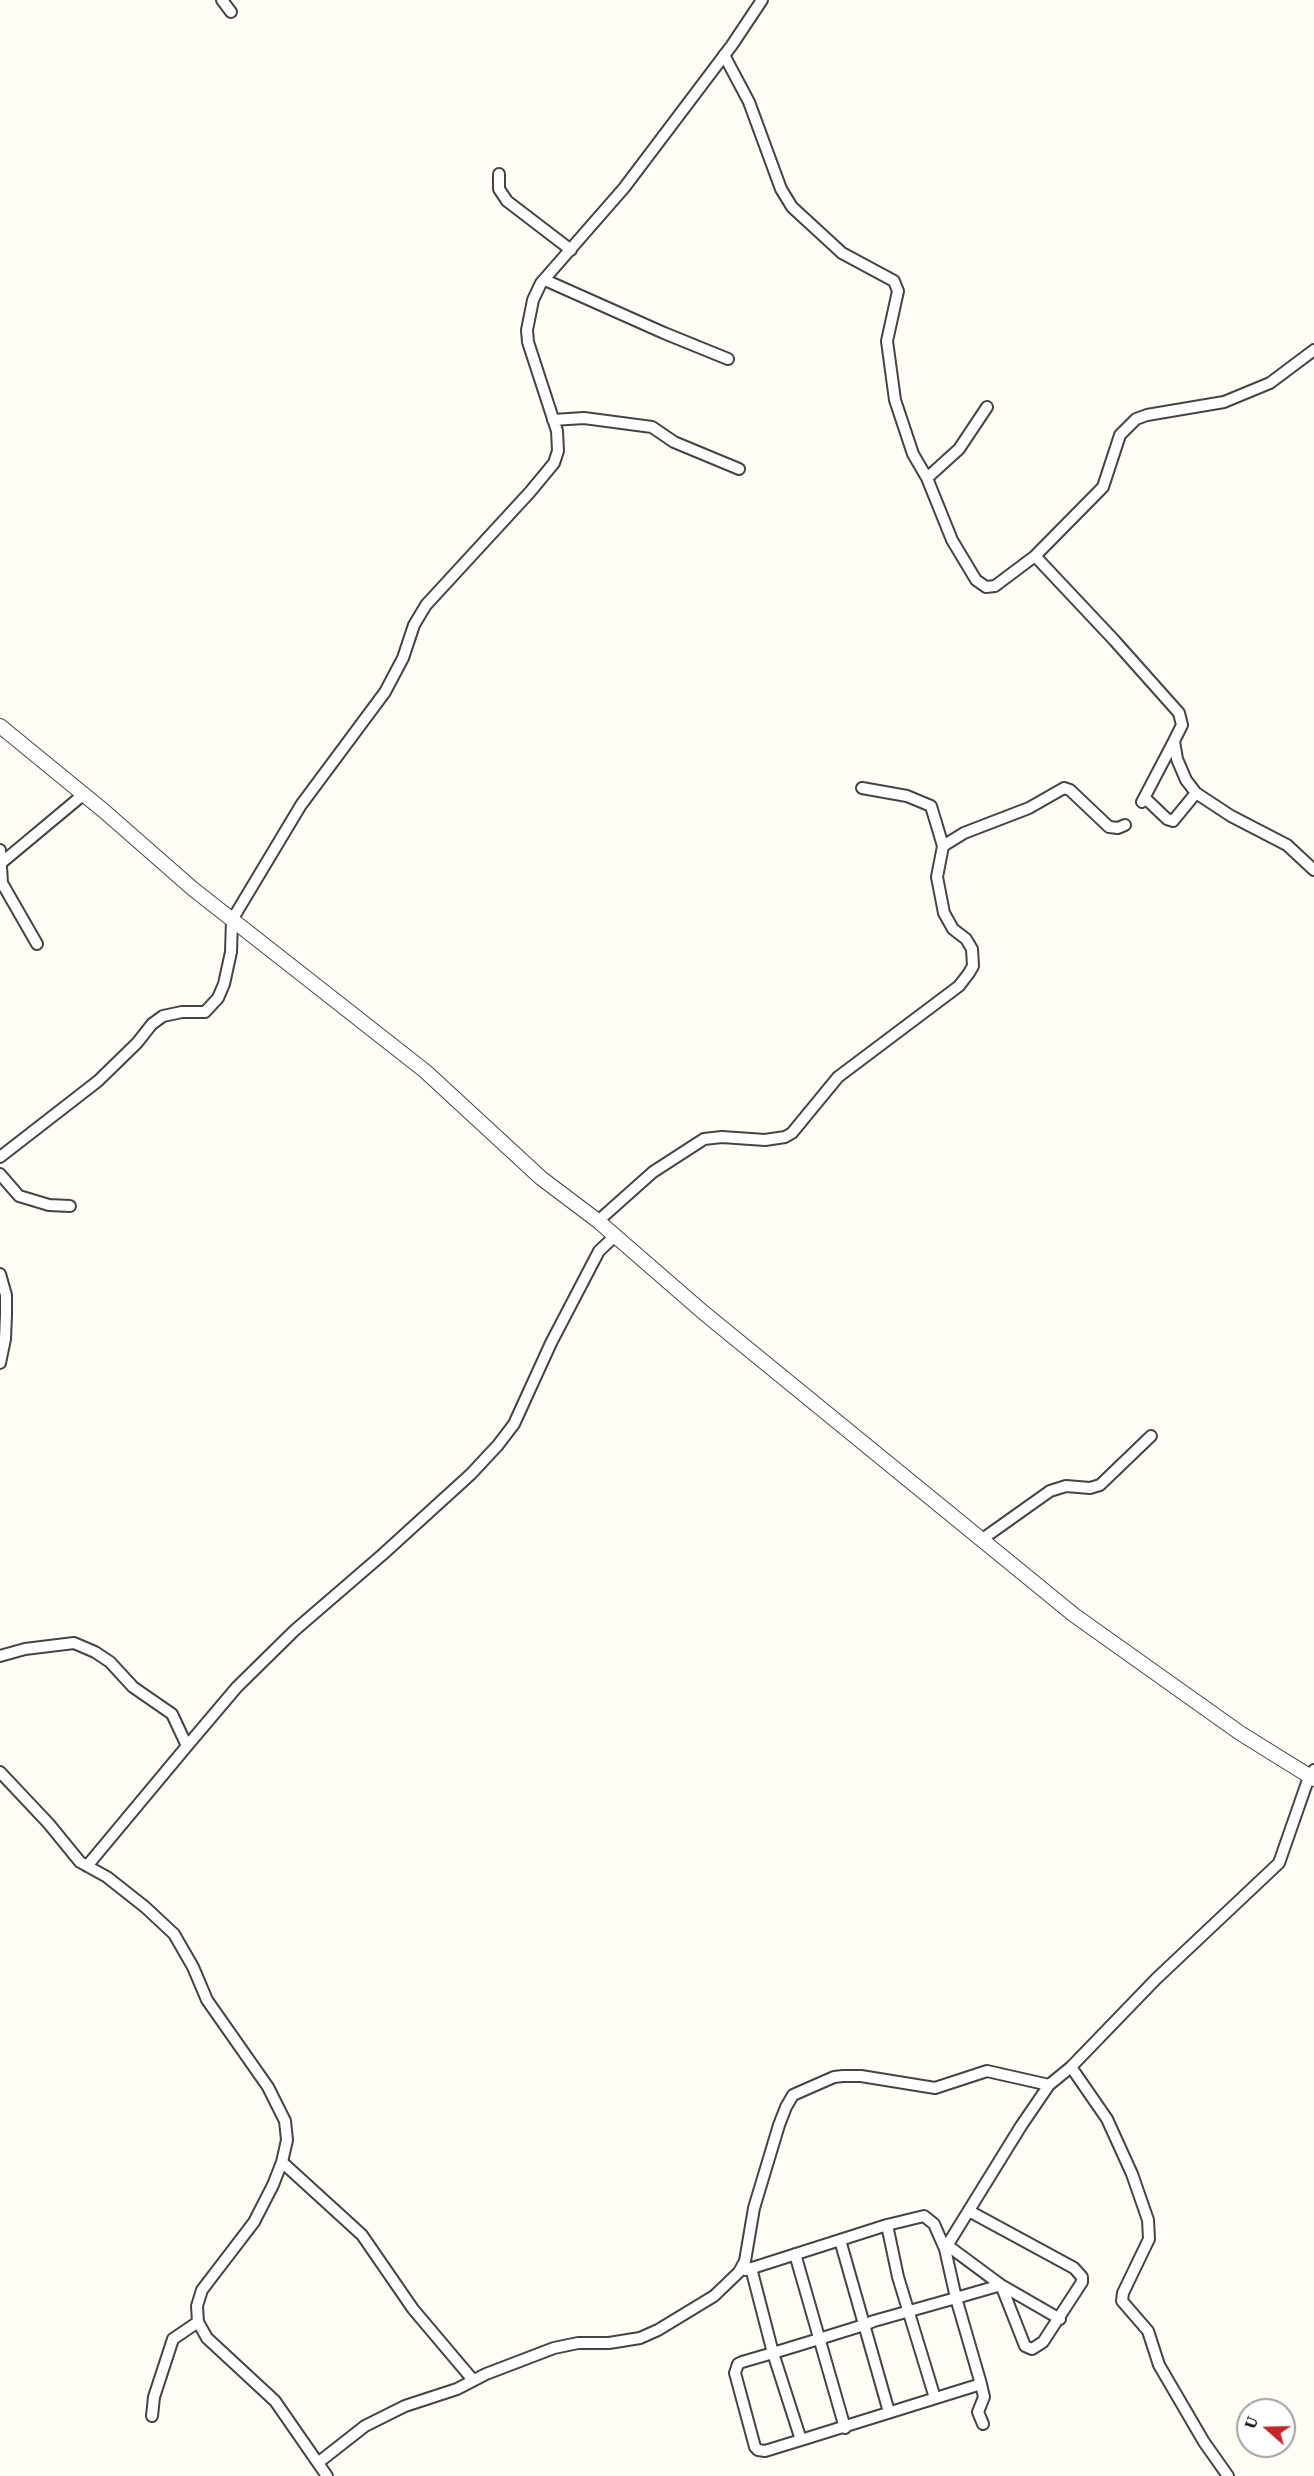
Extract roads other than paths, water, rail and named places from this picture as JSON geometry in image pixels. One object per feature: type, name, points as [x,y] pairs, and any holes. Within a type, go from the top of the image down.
[{"type":"street","points":[[222,0],[231,12]]},
{"type":"street","points":[[0,1157],[98,1081],[137,1043],[152,1024],[163,1016],[182,1012],[205,1012],[212,1006],[224,984],[231,952],[232,920],[301,805],[385,692],[403,657],[414,625],[426,605],[531,492],[554,463],[558,451],[557,431],[528,342],[527,330],[533,300],[544,280],[624,188],[724,55],[762,0]]},
{"type":"street","points":[[724,55],[749,102],[781,189],[792,207],[842,253],[894,281],[898,291],[887,341],[893,391],[913,454],[927,478],[952,540],[981,585],[995,586],[1035,556],[1103,487],[1120,435],[1136,419],[1147,415],[1224,402],[1270,383],[1314,350]]},
{"type":"street","points":[[499,174],[499,189],[507,201],[571,250]]},
{"type":"street","points":[[544,280],[728,359]]},
{"type":"street","points":[[927,478],[959,449],[987,407]]},
{"type":"street","points":[[553,420],[584,418],[652,427],[674,442],[739,469]]},
{"type":"street","points":[[1035,556],[1179,713],[1182,725],[1144,800],[1167,819],[1173,820],[1196,793]]},
{"type":"street","points":[[0,726],[232,920],[425,1071],[541,1178],[598,1221],[704,1314],[1074,1615],[1240,1734],[1312,1775],[1279,1863],[1155,1979],[1071,2067],[1049,2085],[946,2247]]},
{"type":"street","points":[[1174,741],[1177,759],[1186,780],[1196,793],[1231,816],[1287,845],[1314,870]]},
{"type":"street","points":[[598,1221],[653,1172],[704,1140],[722,1137],[765,1140],[785,1137],[792,1133],[838,1077],[964,981],[973,966],[974,957],[966,939],[953,929],[944,913],[937,877],[943,846],[931,806],[922,800],[907,796],[862,788]]},
{"type":"street","points":[[943,846],[964,833],[1029,808],[1064,788],[1070,790],[1109,827],[1118,828],[1125,825]]},
{"type":"street","points":[[0,864],[84,794]]},
{"type":"street","points":[[0,849],[2,883],[38,944]]},
{"type":"street","points":[[0,1174],[19,1196],[34,1202],[70,1206]]},
{"type":"street","points":[[87,1866],[237,1687],[295,1630],[471,1474],[498,1445],[514,1424],[551,1343],[599,1251],[615,1236]]},
{"type":"street","points":[[0,1274],[6,1295],[6,1315],[5,1339],[0,1364]]},
{"type":"street","points":[[981,1540],[1050,1491],[1066,1485],[1090,1488],[1100,1485],[1150,1436]]},
{"type":"street","points":[[0,1656],[25,1649],[74,1643],[95,1652],[110,1662],[133,1687],[172,1714],[187,1746]]},
{"type":"street","points":[[0,1772],[49,1824],[80,1862],[107,1877],[174,1935],[193,1967],[207,2000],[268,2087],[285,2121],[287,2140],[282,2162],[254,2222],[202,2290],[196,2306],[198,2322],[207,2338],[275,2401],[327,2476]]},
{"type":"street","points":[[1071,2067],[1107,2119],[1132,2174],[1148,2220],[1149,2240],[1123,2293],[1122,2301],[1148,2331],[1159,2365],[1204,2442],[1228,2476]]},
{"type":"street","points":[[319,2462],[364,2426],[405,2406],[457,2389],[473,2380],[554,2348],[578,2343],[609,2343],[640,2338],[708,2300],[739,2272],[745,2261],[754,2208],[779,2125],[793,2096],[834,2077],[843,2076],[867,2076],[935,2088],[987,2071],[1049,2085]]},
{"type":"street","points":[[282,2162],[362,2235],[413,2309],[473,2380]]},
{"type":"street","points":[[969,2211],[1078,2272],[1082,2277],[1081,2286],[1043,2342],[1028,2348],[1025,2346],[1001,2285]]},
{"type":"street","points":[[739,2272],[887,2225],[919,2216],[928,2218],[934,2224],[946,2247],[956,2298],[984,2397],[978,2412],[983,2424]]},
{"type":"street","points":[[887,2225],[935,2398]]},
{"type":"street","points":[[840,2240],[889,2412]]},
{"type":"street","points":[[946,2247],[1001,2285],[1059,2319]]},
{"type":"street","points":[[795,2254],[845,2428]]},
{"type":"street","points":[[751,2268],[773,2353],[801,2440]]},
{"type":"street","points":[[981,2384],[845,2428],[761,2451],[755,2447],[734,2369],[742,2362],[1001,2285]]},
{"type":"street","points":[[152,2416],[154,2397],[173,2339],[198,2322]]}]
